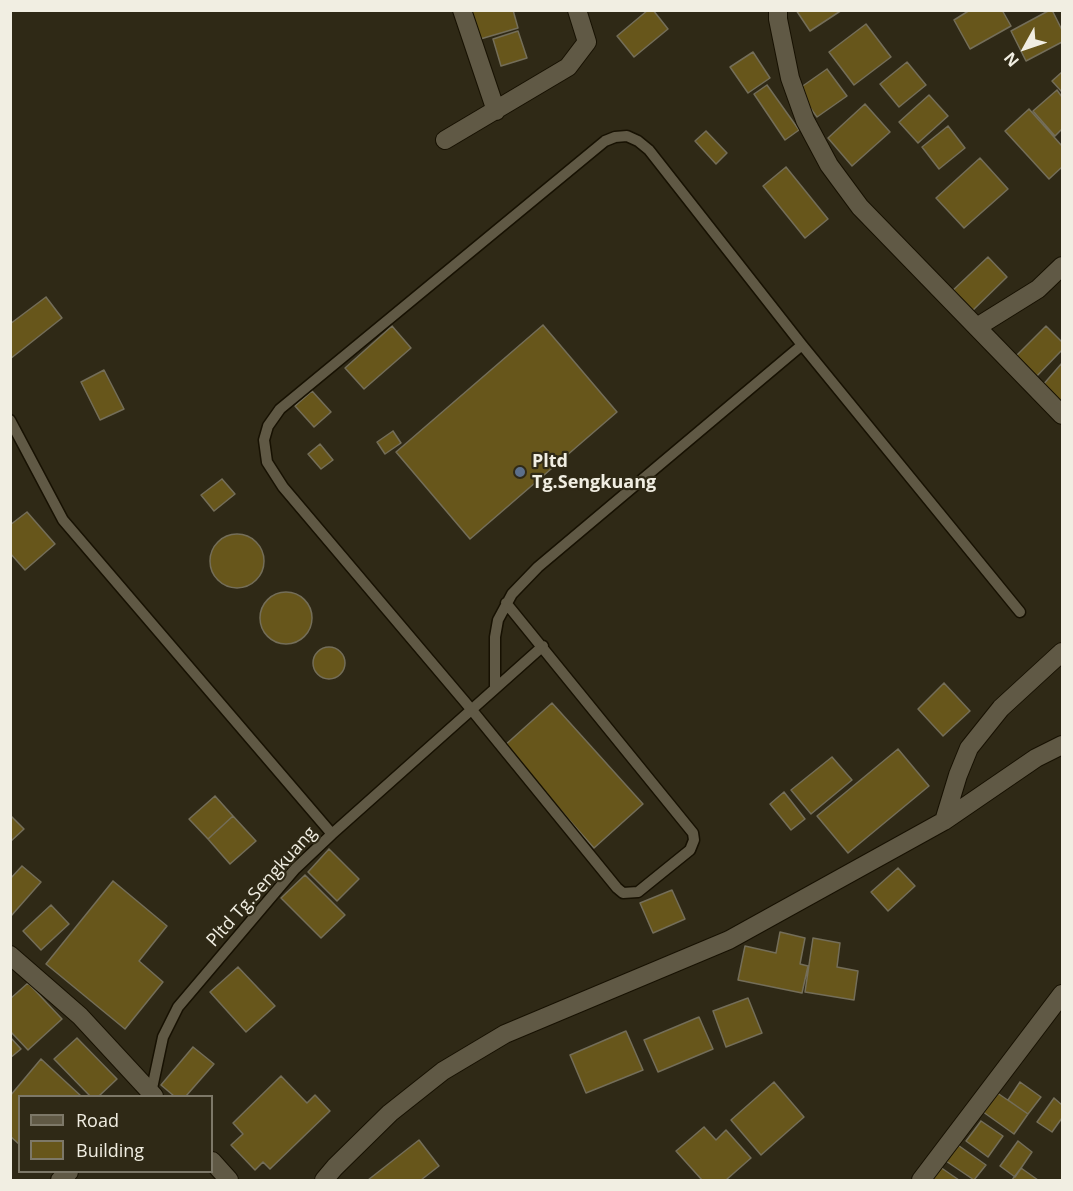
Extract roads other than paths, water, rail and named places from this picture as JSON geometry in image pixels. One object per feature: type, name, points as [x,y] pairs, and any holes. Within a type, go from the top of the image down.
[{"type":"street","points":[[462,10],[496,111]]},
{"type":"street","points":[[445,140],[568,68],[587,42],[577,10]]},
{"type":"street","points":[[778,10],[790,78],[805,120],[829,165],[860,207],[1062,415]]},
{"type":"street","points":[[977,327],[1038,289],[1062,267]]},
{"type":"street","points":[[944,821],[969,748],[1001,708],[1062,652]]},
{"type":"street","points":[[324,1180],[334,1167],[390,1113],[443,1071],[505,1034],[729,940],[944,821],[1036,758],[1062,746]]},
{"type":"street","points":[[10,955],[80,1016],[151,1095]]},
{"type":"street","points":[[921,1180],[1062,993]]},
{"type":"street","points":[[213,1162],[229,1180]]},
{"type":"lane","points":[[506,603],[690,828],[694,840],[690,850],[638,892],[623,893],[616,888],[471,709],[283,487],[267,462],[264,440],[268,426],[280,409],[605,141],[627,136],[649,150],[802,345],[1020,612]]},
{"type":"lane","points":[[495,688],[495,637],[498,620],[512,594],[538,567],[802,345]]},
{"type":"lane","points":[[10,420],[63,520],[332,834]]},
{"type":"lane","name":"Pltd Tg.Sengkuang","points":[[151,1095],[163,1037],[178,1007],[295,869],[543,646]]},
{"type":"place","name":"Pltd Tg.Sengkuang","points":[[520,472]]}]
